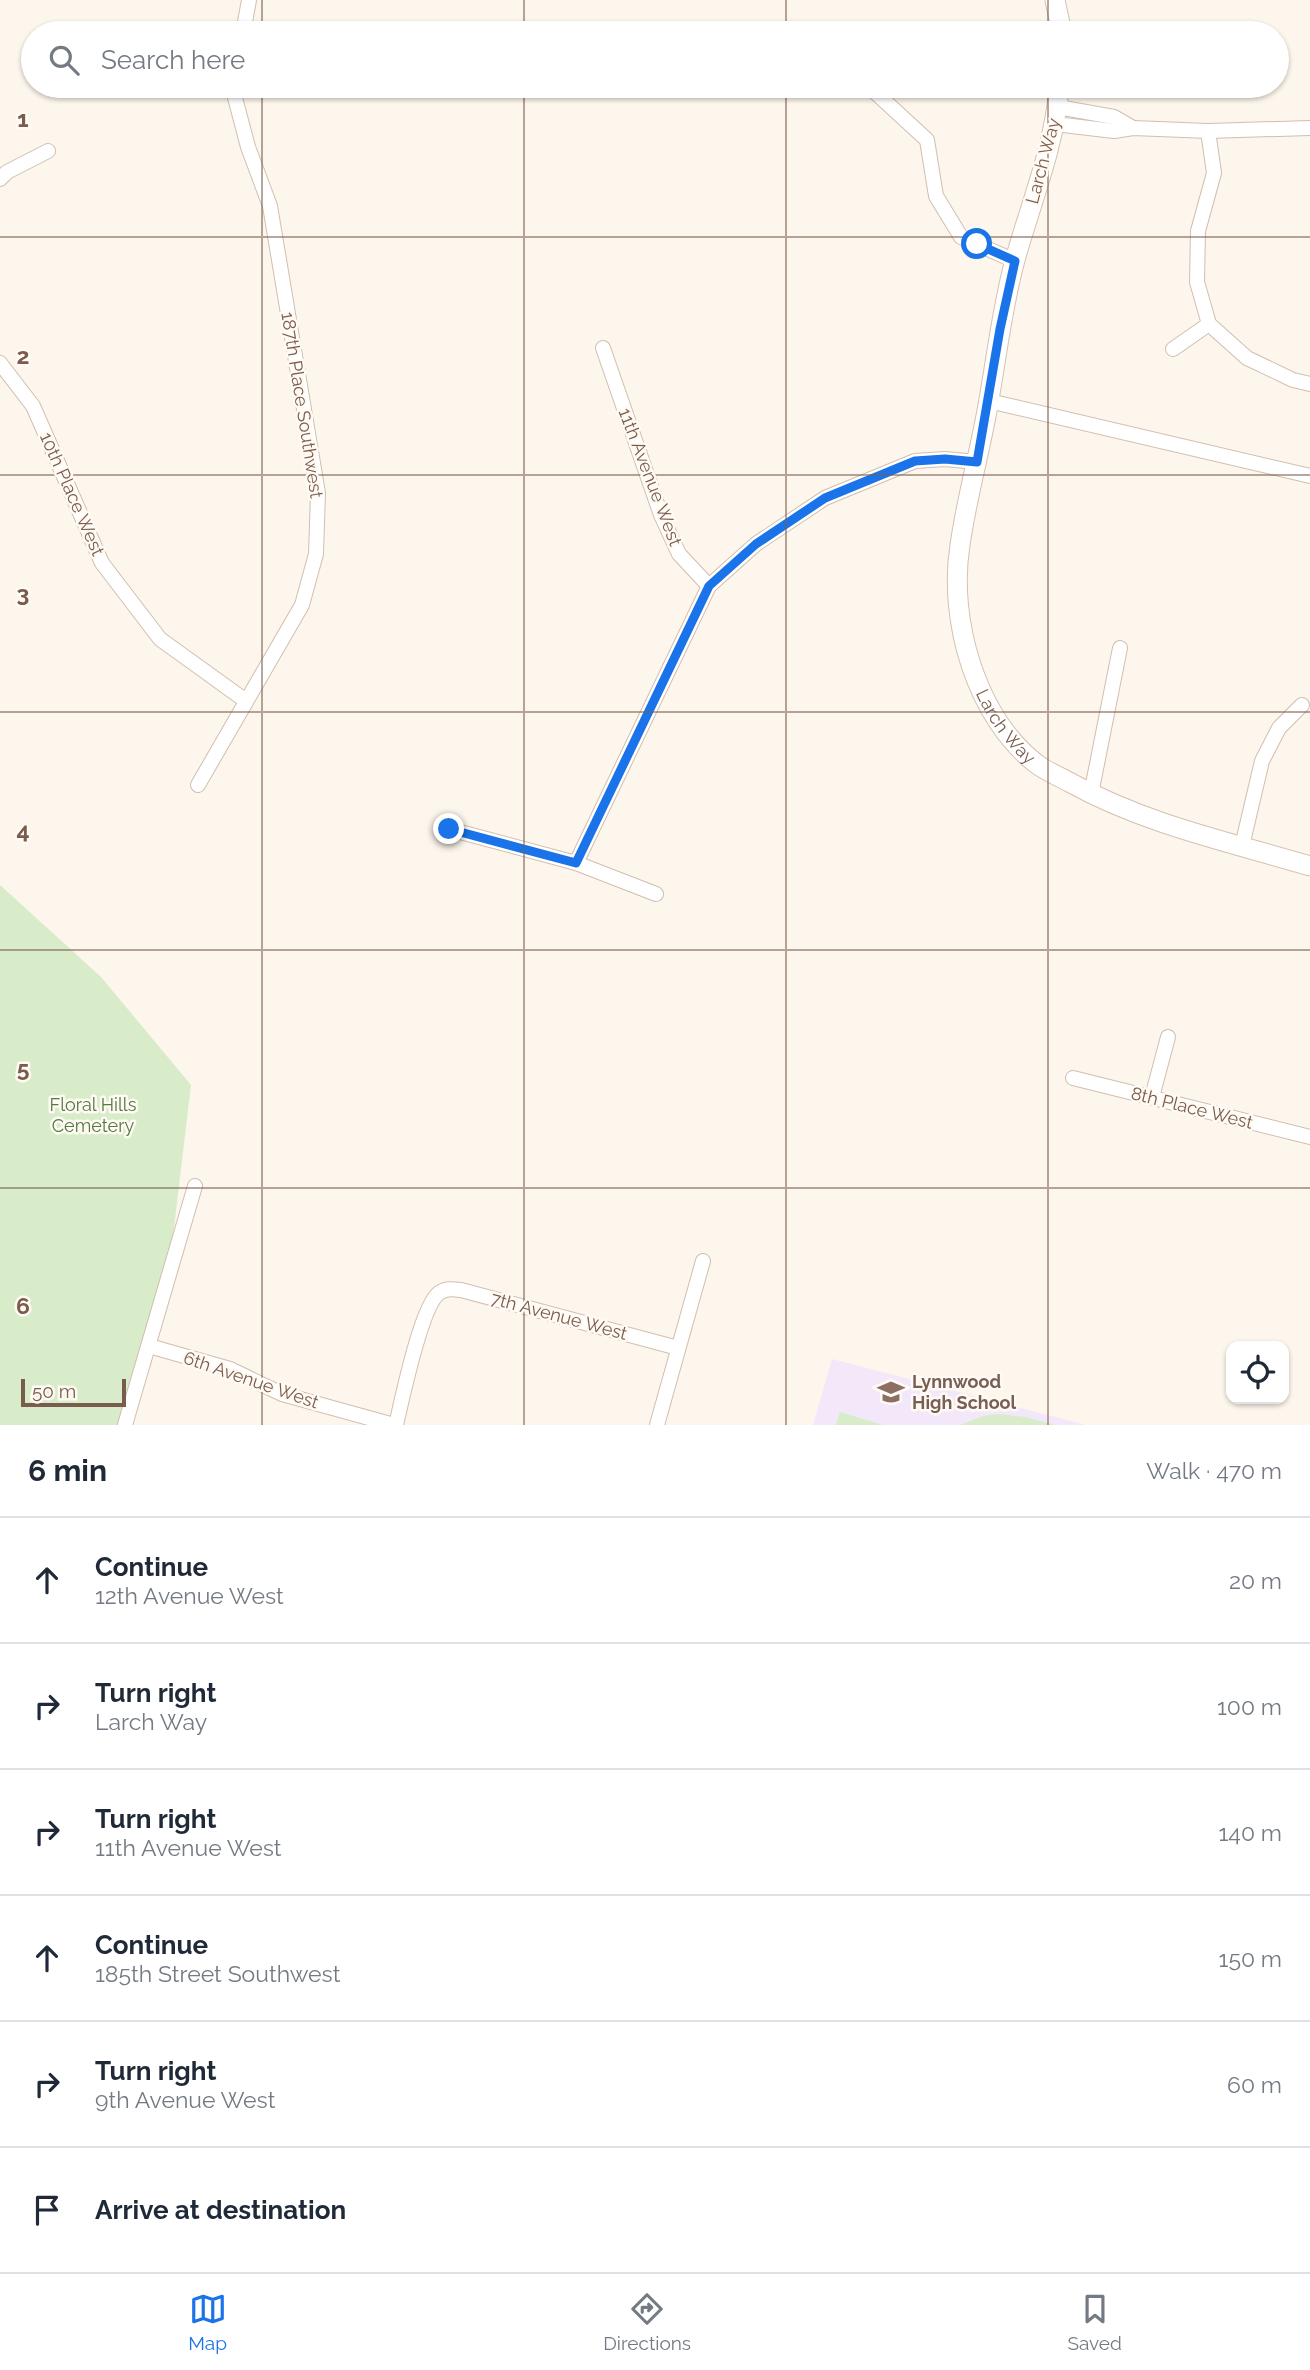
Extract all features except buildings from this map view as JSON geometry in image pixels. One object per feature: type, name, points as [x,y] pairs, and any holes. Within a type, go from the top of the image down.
[{"type":"main road","points":[[1055,0],[1059,21]]},
{"type":"main road","name":"Larch Way","points":[[1058,98],[1056,116],[1015,261],[1000,329],[989,401],[959,547],[958,597],[973,674],[989,707],[1012,739],[1038,765],[1135,814],[1310,866]]},
{"type":"street","points":[[245,21],[249,0]]},
{"type":"street","name":"187th Place Southwest","points":[[198,785],[302,606],[316,554],[318,494],[270,206],[248,147],[235,98]]},
{"type":"street","points":[[882,98],[927,139],[936,195],[961,237],[1015,261]]},
{"type":"street","points":[[1056,116],[1114,131],[1133,128],[1209,131],[1310,128]]},
{"type":"street","points":[[1209,131],[1214,173],[1198,231],[1197,282],[1209,324],[1247,358],[1293,380],[1310,384]]},
{"type":"street","points":[[0,179],[7,172],[48,151]]},
{"type":"street","points":[[1173,349],[1209,324]]},
{"type":"street","name":"11th Avenue West","points":[[603,348],[661,515],[679,554],[709,586]]},
{"type":"street","name":"10th Place West","points":[[0,363],[33,406],[102,563],[160,639],[246,701]]},
{"type":"street","points":[[989,401],[1310,477]]},
{"type":"street","points":[[576,863],[709,586],[756,544],[825,498],[915,461],[945,459],[977,462]]},
{"type":"street","points":[[1091,794],[1120,649]]},
{"type":"street","points":[[1242,846],[1262,761],[1279,728],[1302,705]]},
{"type":"street","points":[[449,829],[576,863],[656,894]]},
{"type":"street","points":[[1152,1097],[1168,1037]]},
{"type":"street","name":"8th Place West","points":[[1073,1079],[1310,1137]]},
{"type":"street","points":[[125,1425],[195,1186]]},
{"type":"street","points":[[657,1425],[703,1261]]},
{"type":"street","name":"7th Avenue West","points":[[395,1425],[427,1309],[439,1293],[450,1289],[678,1348]]},
{"type":"street","name":"6th Avenue West","points":[[149,1346],[230,1369],[282,1394],[395,1425]]},
{"type":"shaded area","name":"Lynnwood High School","points":[[832,1359],[1086,1425],[813,1425]]},
{"type":"green space","name":"Floral Hills Cemetery","points":[[0,885],[101,977],[191,1085],[169,1270],[125,1425],[0,1425]]},
{"type":"green space","points":[[840,1412],[883,1425],[836,1425]]},
{"type":"green space","points":[[998,1414],[1026,1417],[1055,1425],[960,1425],[983,1416]]},
{"type":"place","name":"Lynnwood High School","points":[[891,1392]]},
{"type":"route","points":[[449,829],[576,863],[709,586],[756,544],[825,498],[915,461],[945,459],[977,462],[1000,329],[1015,261],[977,244]]}]
